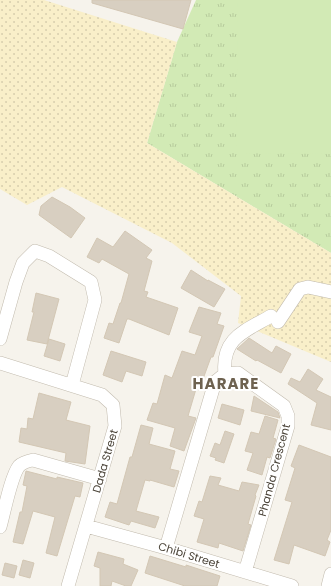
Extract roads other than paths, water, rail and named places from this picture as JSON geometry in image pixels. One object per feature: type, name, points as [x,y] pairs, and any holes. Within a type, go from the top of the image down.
[{"type":"street","points":[[0,339],[16,282],[23,264],[35,251],[49,256],[91,282],[95,300],[72,385]]},
{"type":"street","points":[[166,548],[215,382],[225,374],[224,363],[229,347],[236,336],[274,319],[300,289],[308,286],[331,292]]},
{"type":"street","name":"Dada Street","points":[[0,363],[102,394],[112,405],[115,426],[68,586]]},
{"type":"street","name":"Phanda Crescent","points":[[225,374],[238,373],[284,406],[288,416],[288,426],[246,572]]},
{"type":"street","points":[[0,527],[15,474],[20,465],[25,462],[34,460],[100,479]]},
{"type":"street","name":"Chibi Street","points":[[86,526],[166,548],[292,586]]},
{"type":"street","points":[[328,586],[331,574]]},
{"type":"district","name":"HARARE","points":[[226,384]]}]
